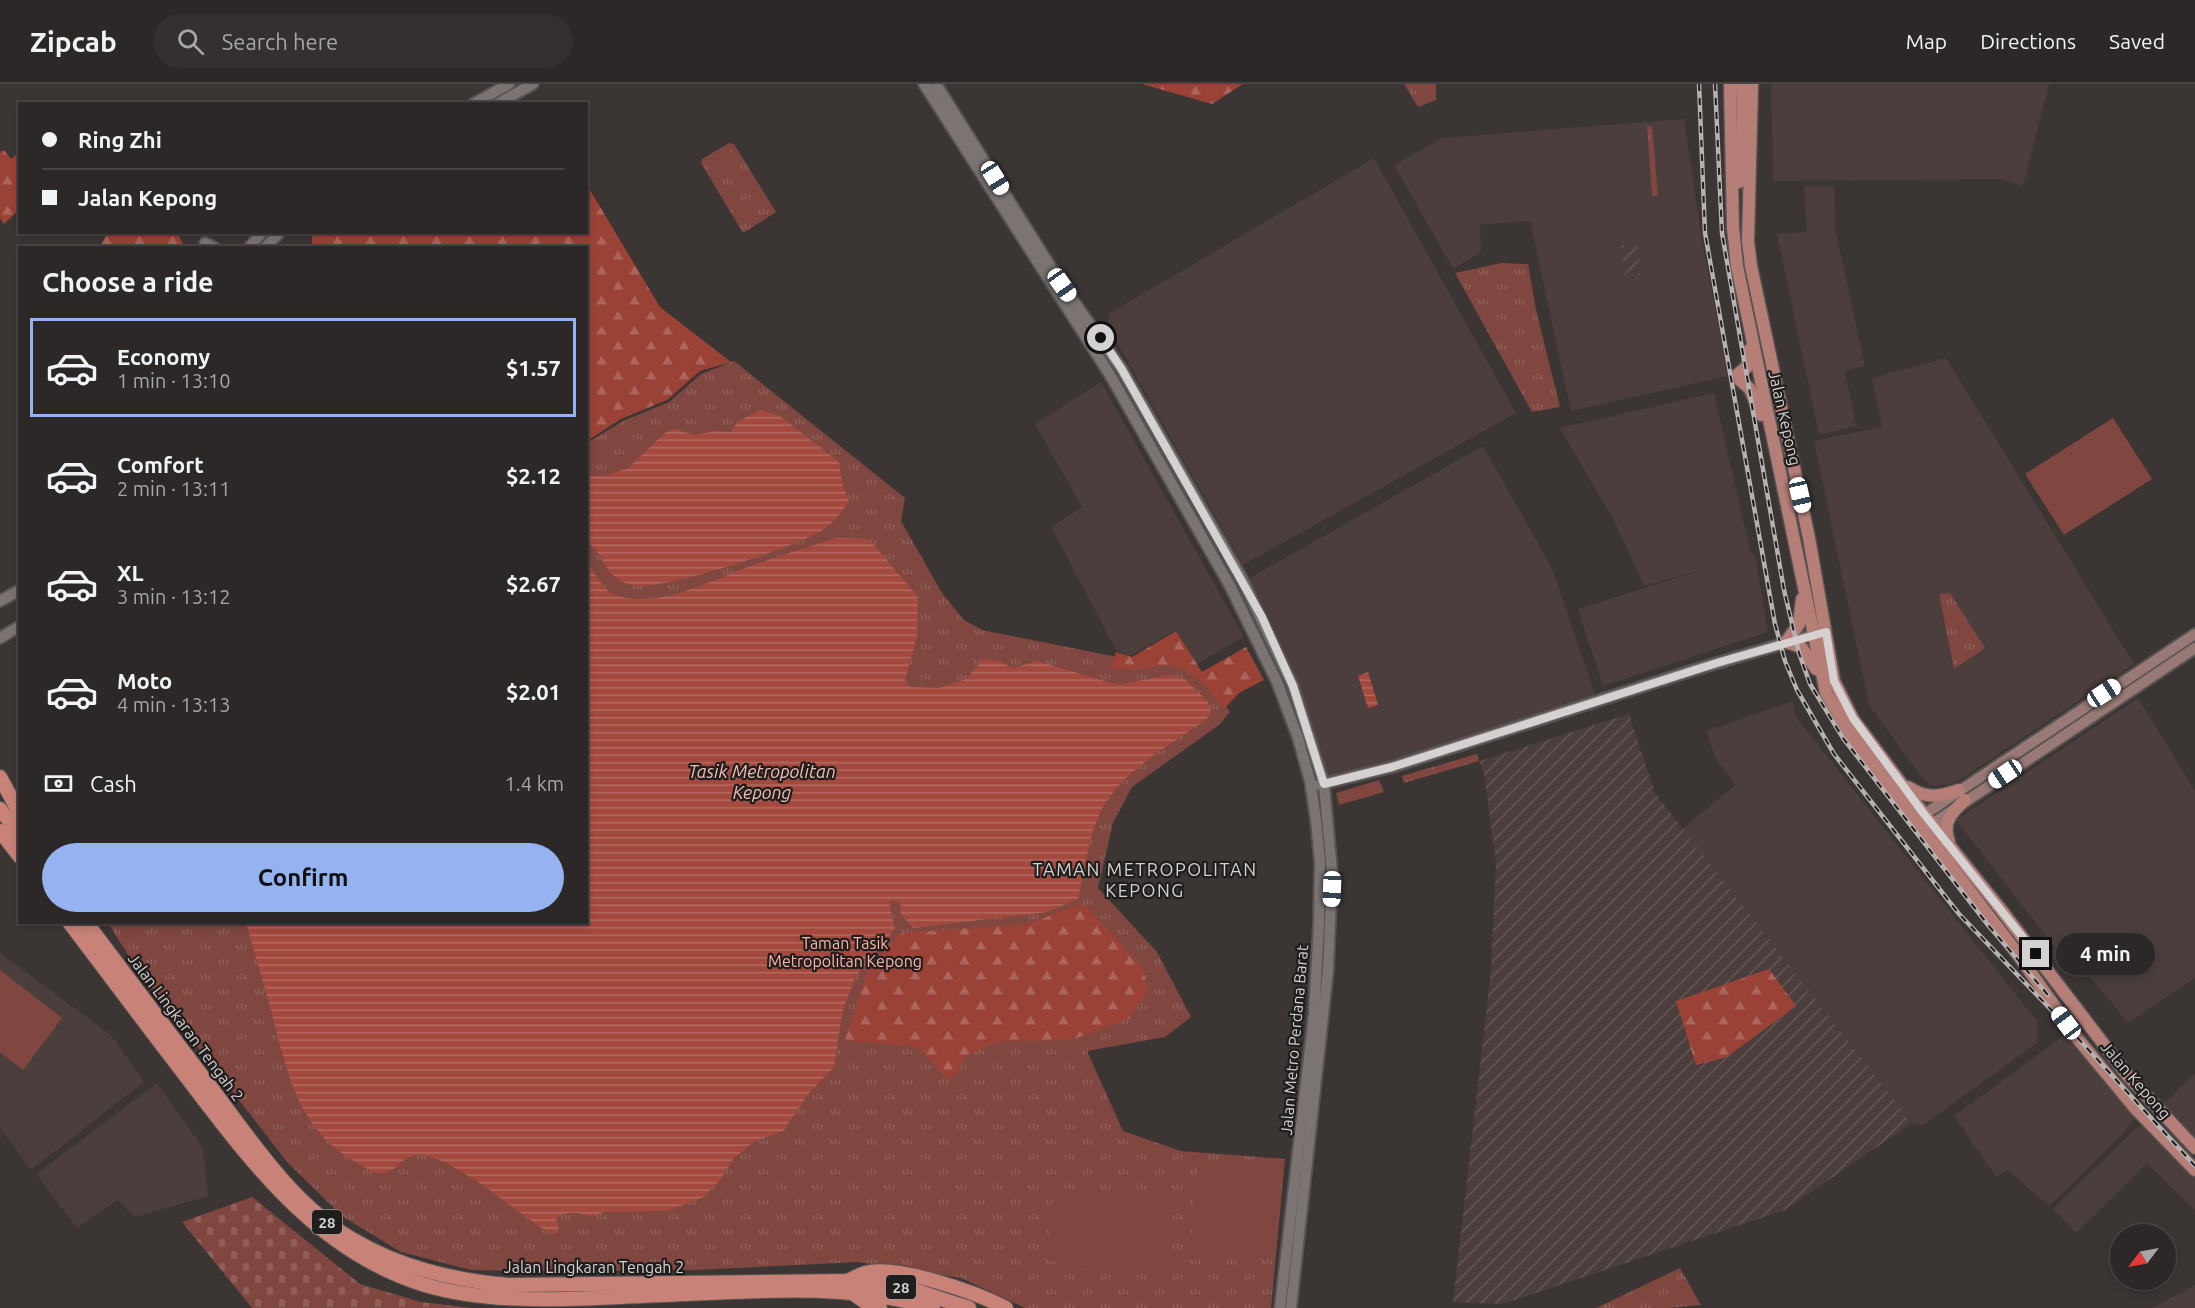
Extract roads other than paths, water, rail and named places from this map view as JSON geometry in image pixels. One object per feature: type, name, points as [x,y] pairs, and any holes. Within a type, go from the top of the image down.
[{"type":"highway","points":[[0,777],[18,810]]},
{"type":"highway","points":[[0,809],[18,832]]},
{"type":"highway","points":[[0,831],[18,854]]},
{"type":"highway","name":"Jalan Lingkaran Tengah 2","points":[[71,924],[230,1134],[278,1191],[326,1234],[383,1269],[444,1289],[506,1296],[850,1287],[933,1308]]},
{"type":"highway","name":"Jalan Lingkaran Tengah 2","points":[[87,924],[248,1137],[287,1183],[331,1225],[387,1258],[463,1280],[508,1285],[904,1287],[969,1308]]},
{"type":"highway","points":[[96,924],[115,961]]},
{"type":"highway","points":[[880,1308],[871,1306],[850,1287],[866,1272],[916,1276],[979,1295],[1006,1308]]},
{"type":"main road","name":"Jalan Kepong","points":[[1730,84],[1733,228],[1749,325],[1784,485],[1822,681],[1852,737],[1924,821],[1953,850],[2128,1076],[2195,1148]]},
{"type":"main road","points":[[1733,228],[1742,146],[1742,84]]},
{"type":"main road","name":"Jalan Kepong","points":[[1752,84],[1748,241],[1751,266],[1809,538],[1834,681],[1840,696],[1853,718],[1901,783],[1924,821],[2077,1038],[2135,1108],[2195,1170]]},
{"type":"main road","points":[[1749,325],[1749,362],[1739,377],[1754,396],[1784,485]]},
{"type":"main road","points":[[1803,578],[1799,624],[1786,642],[1794,643],[1805,650],[1822,681]]},
{"type":"main road","points":[[1924,821],[2195,634]]},
{"type":"main road","points":[[1953,850],[1946,825],[1962,795],[2195,648]]},
{"type":"main road","points":[[1901,783],[1921,795],[1932,797],[1962,795]]},
{"type":"street","points":[[477,102],[509,84]]},
{"type":"street","points":[[501,102],[533,84]]},
{"type":"street","name":"Jalan Metro Perdana Barat","points":[[924,84],[1110,375],[1230,586],[1277,682],[1298,738],[1311,787],[1320,862],[1318,954],[1314,1014],[1280,1308]]},
{"type":"street","name":"Jalan Metro Perdana Barat","points":[[936,84],[1062,285],[1113,356],[1242,579],[1293,686],[1324,784],[1332,872],[1328,970],[1291,1308]]},
{"type":"street","points":[[249,246],[260,234]]},
{"type":"street","points":[[267,246],[278,234]]},
{"type":"street","points":[[0,601],[18,591]]},
{"type":"street","points":[[0,638],[18,627]]},
{"type":"street","points":[[1311,787],[1392,767],[1786,642],[1826,632]]},
{"type":"water","points":[[760,410],[780,416],[839,462],[842,484],[849,501],[837,518],[821,531],[786,547],[704,574],[656,585],[640,586],[619,580],[607,568],[594,547],[588,543],[588,523],[590,521],[588,480],[591,476],[604,476],[628,468],[666,432],[676,429],[694,435],[716,431],[731,432],[737,422]]},
{"type":"water","name":"Tasik Metropolitan Kepong","points":[[837,538],[869,539],[918,597],[917,636],[905,680],[910,687],[939,688],[966,679],[983,659],[996,660],[1013,668],[1037,661],[1118,685],[1168,675],[1185,679],[1208,702],[1211,713],[1206,720],[1147,760],[1120,784],[1109,798],[1092,833],[1078,899],[1047,912],[913,928],[900,913],[901,903],[891,900],[889,903],[895,929],[856,976],[843,1009],[834,1067],[810,1092],[783,1131],[755,1141],[734,1158],[720,1180],[704,1197],[667,1211],[603,1212],[593,1217],[578,1213],[564,1214],[556,1219],[559,1230],[554,1234],[543,1229],[464,1173],[432,1157],[412,1156],[388,1172],[382,1173],[369,1170],[334,1147],[306,1114],[296,1094],[246,924],[588,924],[588,564],[610,592],[621,597],[638,599],[672,595],[689,590],[764,561]]},
{"type":"water","points":[[1368,672],[1378,705],[1368,708],[1358,676]]},
{"type":"railway","points":[[1699,84],[1705,233],[1775,624],[1785,661],[1797,690],[1834,754],[1959,914],[2063,1022],[2195,1166]]},
{"type":"railway","points":[[1715,84],[1722,233],[1784,590],[1799,653],[1810,684],[1843,738],[1988,925],[2048,995]]},
{"type":"district","name":"TAMAN METROPOLITAN KEPONG","points":[[1145,879]]},
{"type":"park label","name":"Taman Tasik Metropolitan Kepong","points":[[845,952]]}]
